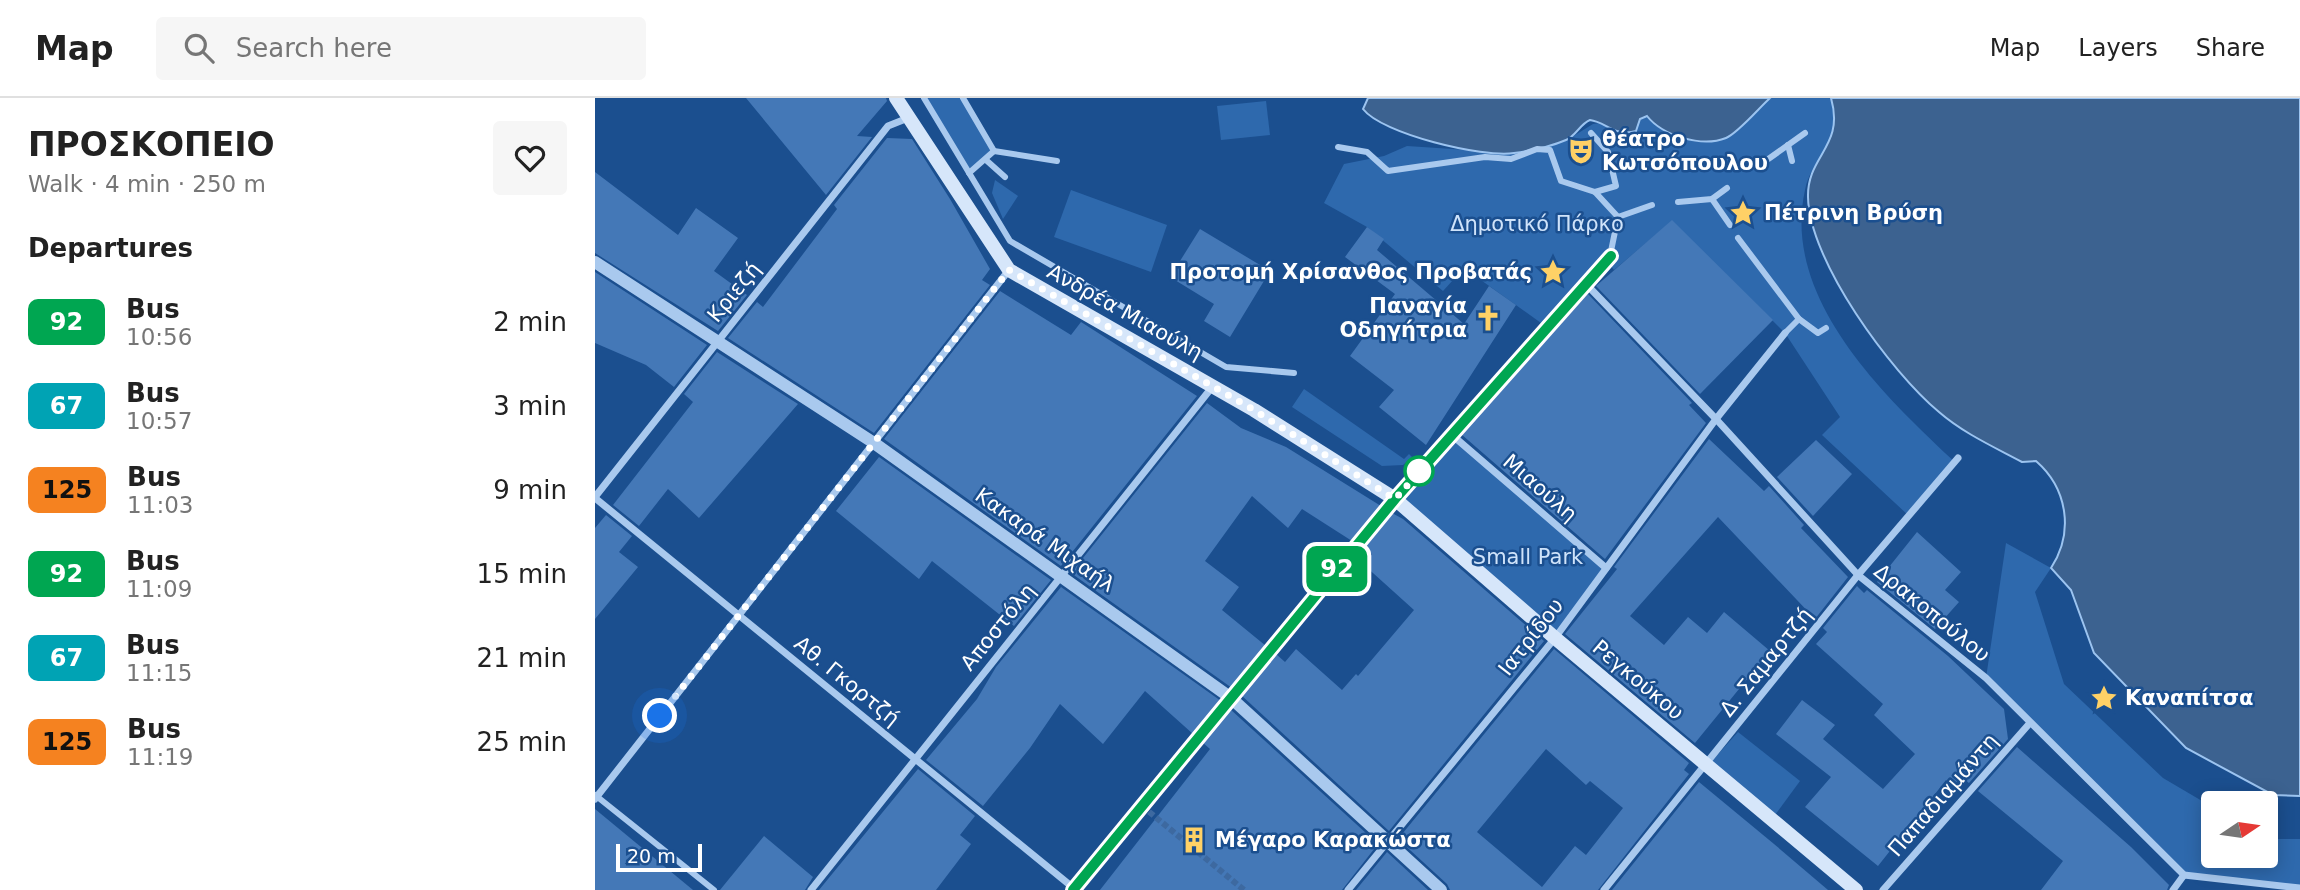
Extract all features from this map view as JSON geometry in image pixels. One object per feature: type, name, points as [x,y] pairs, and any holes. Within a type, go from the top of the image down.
[{"type":"main road","name":"Ανδρέα Μιαούλη","points":[[896,98],[1009,270],[1213,385],[1395,499]]},
{"type":"main road","name":"Ρεγκούκου","points":[[1395,499],[1555,638],[1856,890]]},
{"type":"street","points":[[924,98],[1010,241],[1226,367],[1294,373]]},
{"type":"street","points":[[963,98],[994,151]]},
{"type":"street","name":"Κριεζή","points":[[595,498],[888,126],[908,118]]},
{"type":"street","points":[[1591,133],[1608,152],[1616,186],[1595,192]]},
{"type":"street","points":[[1757,167],[1805,133]]},
{"type":"street","points":[[1788,145],[1792,161]]},
{"type":"street","points":[[1338,147],[1367,152],[1388,171],[1485,157],[1511,159],[1537,149],[1550,150],[1561,181],[1595,192],[1618,217]]},
{"type":"street","points":[[969,173],[994,151]]},
{"type":"street","points":[[994,151],[1057,160]]},
{"type":"street","points":[[986,160],[1005,177]]},
{"type":"street","points":[[1678,202],[1712,199],[1727,188]]},
{"type":"street","points":[[1712,199],[1730,225]]},
{"type":"street","points":[[1618,217],[1653,205]]},
{"type":"street","points":[[1074,889],[1395,499],[1611,256],[1618,217]]},
{"type":"street","points":[[1738,238],[1799,319],[1818,333],[1826,328]]},
{"type":"street","name":"Κακαρά Μιχαήλ","points":[[595,262],[874,443],[1231,698],[1441,890]]},
{"type":"street","points":[[713,890],[596,797],[1009,270]]},
{"type":"street","name":"Δρακοπούλου","points":[[1587,285],[1716,419],[1858,575],[1986,678],[2029,724],[2184,875]]},
{"type":"street","points":[[1786,333],[1799,319]]},
{"type":"street","name":"Ιατρίδου","points":[[1347,890],[1555,638],[1716,419],[1786,333]]},
{"type":"street","name":"Αποστόλη","points":[[811,890],[1213,385]]},
{"type":"street","name":"Μιαούλη","points":[[1452,435],[1606,568]]},
{"type":"street","name":"Δ. Σαμαρτζή","points":[[1604,890],[1858,575],[1958,458]]},
{"type":"street","name":"Αθ. Γκορτζή","points":[[595,498],[1074,889]]},
{"type":"street","name":"Παπαδιαμάντη","points":[[1883,890],[2029,724]]},
{"type":"street","points":[[2173,890],[2184,875],[2300,888]]},
{"type":"green space","points":[[924,98],[963,98],[994,151],[969,173]]},
{"type":"green space","name":"Δημοτικό Πάρκο","points":[[1770,98],[1831,98],[1835,114],[1831,138],[1809,177],[1805,190],[1802,230],[1808,269],[1823,306],[1844,342],[1898,407],[1955,462],[1909,516],[1822,435],[1840,417],[1785,333],[1672,221],[1614,270],[1607,261],[1548,328],[1464,268],[1443,291],[1367,227],[1324,203],[1344,164],[1384,156],[1407,146],[1513,153],[1567,140],[1593,124],[1647,116],[1662,129],[1682,139],[1716,141],[1738,131]]},
{"type":"green space","points":[[1266,101],[1270,135],[1221,140],[1217,106]]},
{"type":"green space","points":[[995,180],[1018,196],[1003,219],[992,193]]},
{"type":"green space","points":[[1071,190],[1167,225],[1151,272],[1054,237]]},
{"type":"green space","points":[[1304,389],[1404,459],[1409,454],[1412,457],[1403,465],[1382,466],[1292,407]]},
{"type":"green space","name":"Small Park","points":[[1452,435],[1606,568],[1555,638],[1395,499]]},
{"type":"green space","points":[[2006,543],[2051,568],[2035,592],[2064,684],[2163,778],[2201,800],[2201,868],[2279,868],[2279,839],[2300,839],[2300,888],[2184,875],[1986,678]]},
{"type":"green space","points":[[1738,732],[1800,781],[1775,815],[1711,762]]},
{"type":"shaded area","points":[[1368,98],[1770,98],[1736,131],[1716,141],[1683,138],[1662,129],[1647,116],[1640,119],[1636,131],[1616,131],[1590,120],[1560,142],[1526,151],[1499,154],[1458,148],[1390,127],[1363,109]]},
{"type":"shaded area","points":[[1831,98],[2300,98],[2300,796],[2279,795],[2279,791],[2266,791],[2186,748],[2094,653],[2071,590],[2051,568],[2063,540],[2065,526],[2061,498],[2047,472],[2036,461],[2022,462],[1948,420],[1898,371],[1856,314],[1822,252],[1812,223],[1808,197],[1813,171],[1830,140],[1834,115]]},
{"type":"building","points":[[746,98],[886,98],[887,101],[857,136],[872,137],[826,195]]},
{"type":"building","points":[[887,138],[912,139],[990,269],[982,280],[990,285],[874,433],[728,338],[757,302],[763,307],[837,209],[834,205]]},
{"type":"building","points":[[595,172],[678,235],[696,208],[738,238],[714,271],[747,295],[718,331],[595,253]]},
{"type":"building","points":[[1672,220],[1773,320],[1700,394],[1596,286]]},
{"type":"building","points":[[1367,227],[1384,239],[1377,250],[1464,324],[1489,286],[1516,305],[1426,445],[1379,407],[1394,390],[1350,356],[1395,294],[1345,257]]},
{"type":"building","points":[[1200,229],[1270,271],[1230,337],[1204,321],[1214,304],[1170,277]]},
{"type":"building","points":[[595,272],[707,345],[674,387],[646,365],[595,343]]},
{"type":"building","points":[[1000,291],[1071,335],[1081,322],[1197,396],[1061,566],[884,439]]},
{"type":"building","points":[[1588,294],[1692,403],[1689,405],[1706,423],[1605,559],[1461,434]]},
{"type":"building","points":[[717,352],[798,404],[699,518],[668,489],[639,526],[613,505],[693,402],[684,394]]},
{"type":"building","points":[[1207,403],[1241,428],[1286,447],[1381,506],[1352,541],[1302,509],[1288,528],[1252,496],[1205,561],[1239,587],[1222,610],[1266,646],[1232,688],[1071,573]]},
{"type":"building","points":[[1709,439],[1764,491],[1769,486],[1804,525],[1801,528],[1848,577],[1815,619],[1718,517],[1630,616],[1664,645],[1688,617],[1707,633],[1724,612],[1770,651],[1695,743],[1565,634],[1617,569],[1614,567]]},
{"type":"building","points":[[1816,440],[1852,474],[1813,516],[1777,477]]},
{"type":"building","points":[[879,457],[1051,580],[1014,626],[932,561],[919,579],[836,511]]},
{"type":"building","points":[[1392,513],[1403,519],[1544,641],[1389,831],[1241,695],[1276,654],[1285,662],[1296,649],[1342,690],[1356,674],[1358,676],[1414,610],[1363,564],[1372,554],[1363,548]]},
{"type":"building","points":[[606,515],[632,536],[619,552],[638,567],[595,619],[595,528]]},
{"type":"building","points":[[1917,532],[1961,572],[1945,590],[1959,602],[1935,629],[1877,582]]},
{"type":"building","points":[[1857,586],[1864,593],[1867,590],[1948,656],[2004,709],[2008,739],[1969,783],[1961,777],[1953,786],[1946,780],[1878,866],[1805,807],[1831,777],[1776,734],[1802,700],[1835,725],[1823,739],[1883,789],[1915,754],[1874,715],[1883,704],[1816,644],[1827,632],[1823,628]]},
{"type":"building","points":[[1061,587],[1221,701],[1193,734],[1145,691],[1103,744],[1060,704],[1030,748],[983,806],[926,760],[977,699],[996,667]]},
{"type":"building","points":[[1554,649],[1689,763],[1684,770],[1689,774],[1598,890],[1450,890],[1447,884],[1398,839]],"holes":[[[1546,749],[1586,785],[1590,781],[1623,808],[1586,855],[1575,846],[1542,887],[1477,832]]]},
{"type":"building","points":[[1230,709],[1378,844],[1342,890],[1100,890],[1210,749],[1202,742]]},
{"type":"building","points":[[2017,747],[2131,847],[2169,885],[2167,890],[2041,890],[2063,861],[1978,791]]},
{"type":"building","points":[[918,769],[975,816],[960,835],[971,844],[936,890],[819,890]]},
{"type":"building","points":[[1699,782],[1774,844],[1828,890],[1612,890]]},
{"type":"building","points":[[595,809],[693,890],[595,890]]},
{"type":"building","points":[[764,836],[813,877],[805,890],[720,890]]},
{"type":"building","points":[[1387,852],[1428,890],[1356,890]]},
{"type":"tunnel","points":[[1142,806],[1244,890]]},
{"type":"bus line","name":"92","points":[[1073,890],[1395,499],[1611,256]]},
{"type":"place","name":"θέατρο Κωτσόπουλου","points":[[1581,151]]},
{"type":"place","name":"Πέτρινη Βρύση","points":[[1743,213]]},
{"type":"place","name":"Προτομή Χρίσανθος Προβατάς","points":[[1553,272]]},
{"type":"place","name":"Παναγία Οδηγήτρια","points":[[1488,318]]},
{"type":"place","name":"Καναπίτσα","points":[[2104,698]]},
{"type":"place","name":"Μέγαρο Καρακώστα","points":[[1194,840]]},
{"type":"route","points":[[660,716],[1009,270],[1213,385],[1395,499],[1421,470],[1419,471]]}]
